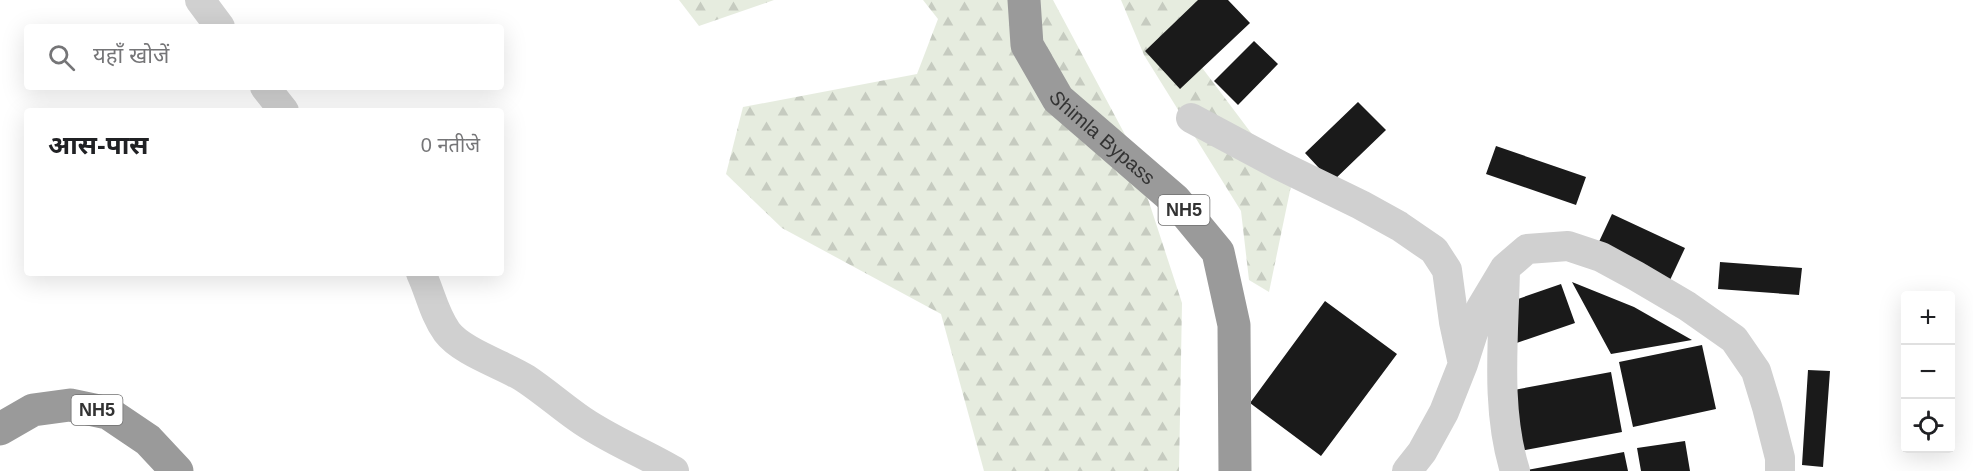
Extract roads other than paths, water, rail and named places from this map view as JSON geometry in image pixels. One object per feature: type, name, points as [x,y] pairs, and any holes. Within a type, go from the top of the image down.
[{"type":"highway","name":"Shimla Bypass","points":[[1024,0],[1027,45],[1058,99],[1175,200],[1218,252],[1234,325],[1236,471]]},
{"type":"highway","name":"NH5","points":[[0,429],[33,410],[70,405],[108,413],[148,440],[177,471]]},
{"type":"street","points":[[200,0],[218,24]]},
{"type":"street","points":[[267,90],[282,108]]},
{"type":"street","points":[[1191,118],[1361,205],[1399,226],[1434,250],[1447,270],[1454,322],[1463,363]]},
{"type":"street","points":[[1407,471],[1422,452],[1444,412],[1481,308],[1505,268],[1527,249],[1568,246],[1601,257],[1636,276],[1687,306],[1734,339],[1756,371],[1780,458],[1780,471]]},
{"type":"street","points":[[1505,268],[1503,398],[1509,452],[1515,471]]},
{"type":"street","points":[[422,276],[435,311],[448,333],[470,350],[524,378],[577,417],[614,440],[674,471]]}]
